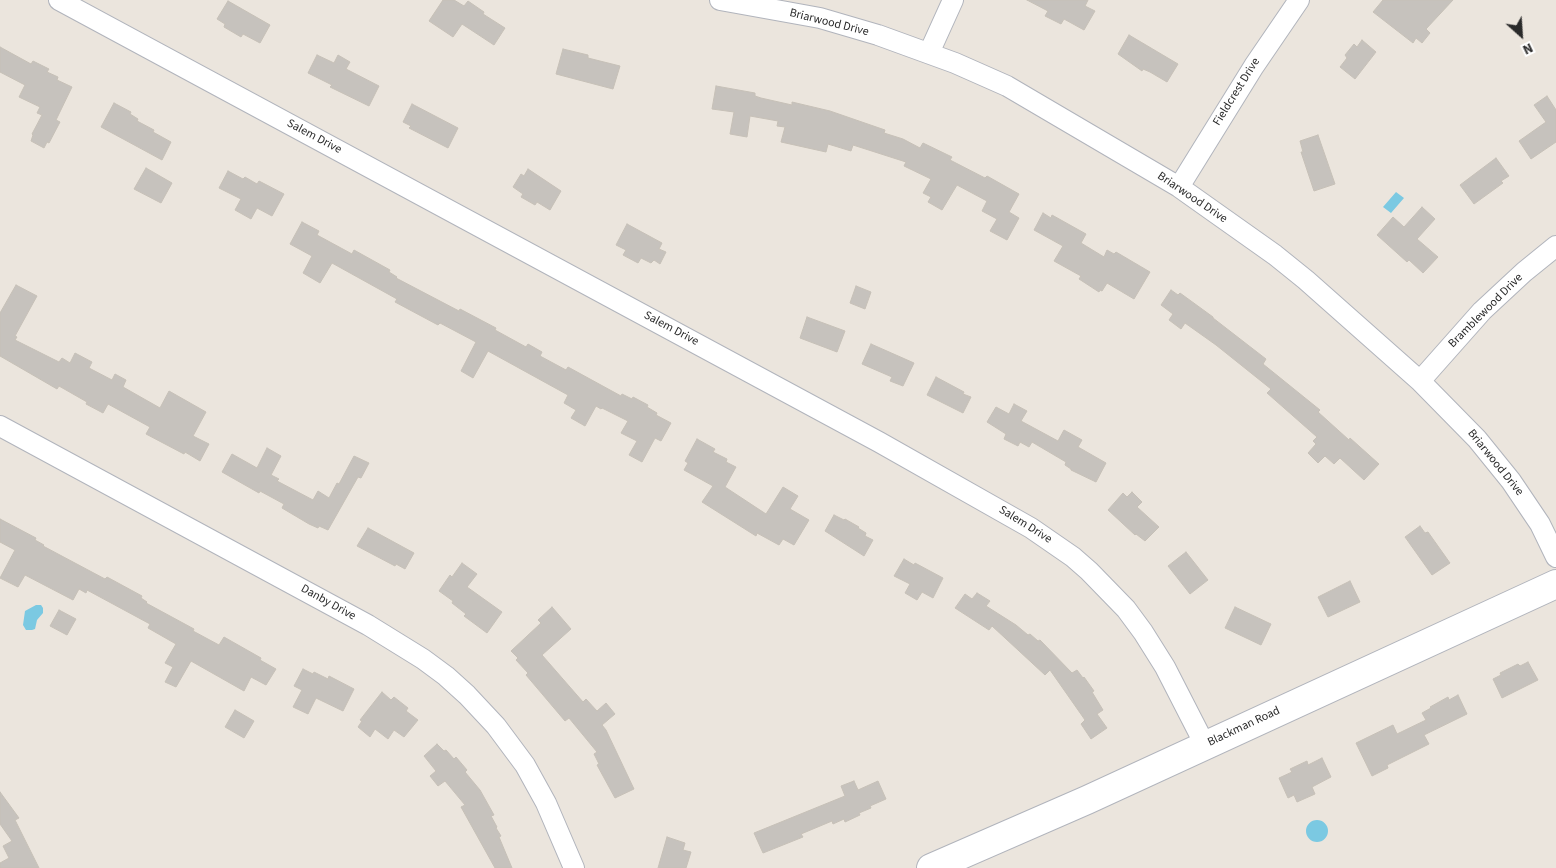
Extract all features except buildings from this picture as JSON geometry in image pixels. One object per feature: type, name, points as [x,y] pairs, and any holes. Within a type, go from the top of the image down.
[{"type":"street","name":"Salem Drive","points":[[59,0],[879,442],[1039,533],[1089,571],[1126,609],[1165,667],[1205,745]]},
{"type":"street","name":"Briarwood Drive","points":[[720,0],[820,18],[930,53],[1007,86],[1179,188],[1275,255],[1420,381],[1477,439],[1511,481],[1540,524],[1556,557]]},
{"type":"street","points":[[930,53],[954,0]]},
{"type":"street","name":"Fieldcrest Drive","points":[[1179,188],[1254,66],[1299,0]]},
{"type":"street","name":"Bramblewood Drive","points":[[1420,381],[1482,311],[1556,246]]},
{"type":"street","name":"Danby Drive","points":[[0,426],[368,625],[423,659],[446,676],[496,726],[525,765],[546,803],[574,868]]},
{"type":"street","name":"Blackman Road","points":[[931,868],[1070,808],[1556,584]]},
{"type":"water","points":[[1396,192],[1404,198],[1391,213],[1383,207]]},
{"type":"water","points":[[36,605],[41,605],[43,613],[37,620],[35,629],[26,630],[23,625],[25,611]]},
{"type":"water","points":[[1313,820],[1321,820],[1328,827],[1328,835],[1321,842],[1313,842],[1306,835],[1306,827]]}]
